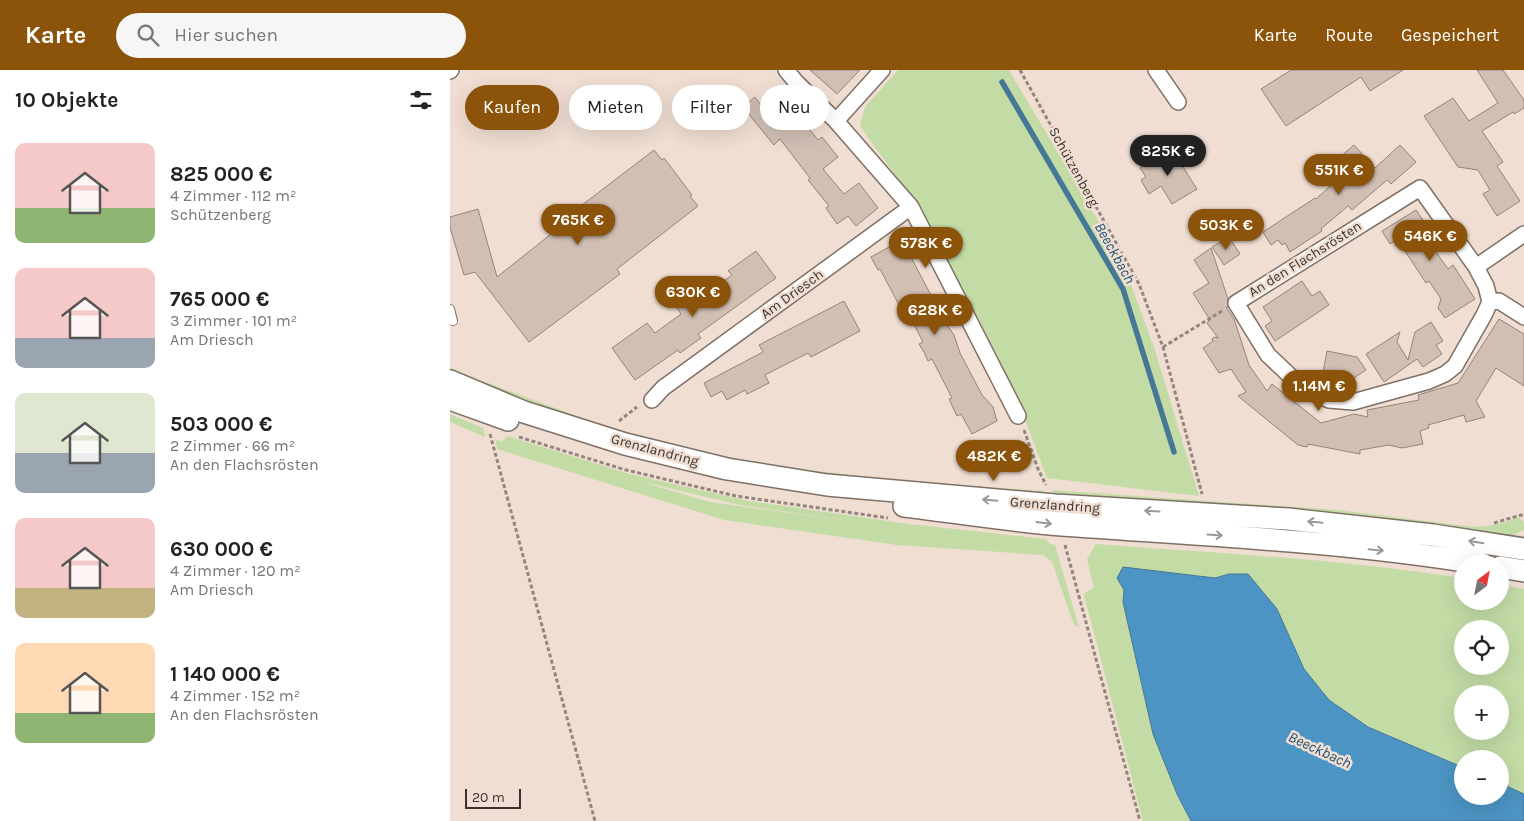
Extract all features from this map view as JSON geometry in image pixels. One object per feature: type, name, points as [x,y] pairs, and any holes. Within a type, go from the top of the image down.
[{"type":"main road","name":"Grenzlandring","points":[[450,381],[524,412],[625,444],[727,469],[827,485],[1055,505],[1288,519],[1433,535],[1524,550]]},
{"type":"main road","name":"Grenzlandring","points":[[450,399],[537,430],[684,471],[856,500],[1060,525],[1286,540],[1454,559]]},
{"type":"main road","points":[[1509,568],[1524,571]]},
{"type":"street","points":[[786,70],[836,121],[911,207],[1018,416]]},
{"type":"street","points":[[836,121],[882,70]]},
{"type":"street","points":[[1156,70],[1178,102]]},
{"type":"street","name":"An den Flachsrösten","points":[[1420,188],[1476,267],[1486,286],[1490,302],[1456,366],[1429,381],[1353,402],[1328,400],[1303,388],[1268,355],[1236,302],[1420,188]]},
{"type":"street","name":"Am Driesch","points":[[652,400],[663,388],[911,207]]},
{"type":"street","points":[[1476,267],[1524,234]]},
{"type":"street","points":[[1490,302],[1499,301],[1524,317]]},
{"type":"lane","points":[[450,309],[453,321]]},
{"type":"path","name":"Schützenberg","points":[[1020,70],[1139,284],[1163,347],[1203,498]]},
{"type":"path","name":"An den Flachsrösten","points":[[1163,347],[1236,302]]},
{"type":"path","points":[[623,427],[614,425],[641,404],[652,400]]},
{"type":"path","points":[[1018,416],[1038,469],[1049,490],[1039,489]]},
{"type":"path","points":[[488,426],[594,821]]},
{"type":"path","points":[[1060,525],[1140,821]]},
{"type":"green space","points":[[898,70],[1009,70],[1123,263],[1155,350],[1199,496],[1047,478],[1012,385],[961,285],[918,207],[860,126],[865,107]]},
{"type":"green space","points":[[450,367],[554,408],[650,439],[699,451],[764,463],[844,474],[1044,491],[1047,497],[786,474],[568,420],[450,376]]},
{"type":"green space","points":[[450,414],[483,428],[485,437],[450,422]]},
{"type":"green space","points":[[507,436],[633,475],[749,501],[909,524],[1046,539],[1050,544],[1055,545],[1079,627],[1074,625],[1052,562],[1043,555],[897,545],[724,520],[497,449],[495,439],[502,442]],"holes":[[[639,481],[740,505],[856,522],[710,502]]]},
{"type":"green space","points":[[1052,490],[1338,510],[1474,527],[1496,524],[1518,517],[1524,522],[1524,530],[1511,536],[1496,536],[1055,498]]},
{"type":"green space","points":[[1096,544],[1279,557],[1417,571],[1454,577],[1454,610],[1509,610],[1509,586],[1524,589],[1524,794],[1509,787],[1509,750],[1454,750],[1454,764],[1368,727],[1329,700],[1304,669],[1277,609],[1248,575],[1229,574],[1215,578],[1183,575],[1117,578],[1124,590],[1123,602],[1153,734],[1177,794],[1191,821],[1143,821],[1084,595],[1094,588],[1087,559]]},
{"type":"water","points":[[1123,567],[1215,578],[1229,574],[1248,574],[1277,609],[1304,669],[1329,700],[1368,727],[1454,764],[1454,805],[1509,805],[1509,787],[1524,794],[1524,821],[1191,821],[1177,794],[1153,734],[1123,602],[1124,590],[1117,578]]},
{"type":"building","points":[[810,70],[860,70],[837,94]]},
{"type":"building","points":[[1291,70],[1403,70],[1370,91],[1361,77],[1286,126],[1261,89]]},
{"type":"building","points":[[1477,70],[1503,70],[1524,100],[1524,108],[1514,114],[1513,112],[1482,131],[1503,162],[1497,166],[1520,201],[1497,216],[1483,194],[1490,190],[1478,170],[1458,167],[1424,116],[1453,98],[1469,121],[1498,103]]},
{"type":"building","points":[[755,97],[760,104],[760,128],[750,116],[750,101]]},
{"type":"building","points":[[762,130],[810,130],[818,140],[822,137],[838,157],[823,169],[844,194],[859,183],[878,208],[856,226],[848,216],[837,224],[826,208],[829,206],[808,180],[810,178],[780,139],[774,145]]},
{"type":"building","points":[[1354,145],[1375,168],[1400,145],[1416,162],[1391,184],[1387,180],[1352,210],[1348,206],[1321,229],[1322,231],[1290,252],[1285,243],[1282,245],[1278,240],[1271,245],[1263,232],[1316,199],[1338,179],[1335,175],[1346,166],[1339,158]]},
{"type":"building","points":[[1171,148],[1197,189],[1172,204],[1161,186],[1149,194],[1141,180],[1146,177],[1140,168]]},
{"type":"building","points":[[654,150],[662,160],[664,158],[698,206],[617,269],[620,274],[529,342],[475,272],[464,275],[450,227],[450,217],[478,209],[497,277],[575,215],[573,212]]},
{"type":"building","points":[[1416,210],[1437,241],[1431,245],[1448,269],[1453,265],[1475,299],[1445,318],[1438,308],[1441,299],[1429,281],[1426,283],[1397,239],[1390,244],[1382,231]]},
{"type":"building","points":[[1229,237],[1240,254],[1224,265],[1212,247]]},
{"type":"building","points":[[902,240],[945,322],[954,335],[960,353],[982,395],[993,407],[997,421],[972,434],[961,414],[957,416],[949,399],[952,398],[932,359],[928,361],[919,344],[923,342],[903,303],[899,305],[880,269],[878,270],[871,257]]},
{"type":"building","points":[[1211,248],[1228,299],[1228,307],[1226,307],[1234,319],[1249,365],[1267,391],[1272,384],[1321,423],[1354,414],[1368,417],[1367,410],[1419,400],[1418,395],[1458,383],[1499,319],[1524,334],[1524,386],[1496,368],[1476,401],[1485,417],[1466,422],[1464,415],[1428,425],[1429,428],[1420,431],[1423,444],[1402,448],[1389,445],[1360,450],[1360,454],[1308,444],[1307,447],[1298,445],[1238,396],[1246,392],[1231,369],[1219,373],[1203,348],[1213,341],[1214,337],[1218,338],[1207,323],[1210,320],[1193,293],[1209,283],[1194,260]]},
{"type":"building","points":[[756,251],[776,278],[698,334],[701,338],[680,353],[678,350],[635,380],[612,348],[647,323],[655,333],[681,314],[677,308],[692,297],[696,301],[732,275],[728,271]]},
{"type":"building","points":[[1302,281],[1312,296],[1320,291],[1329,305],[1275,341],[1265,326],[1272,321],[1263,307]]},
{"type":"building","points":[[844,301],[860,331],[811,357],[808,353],[765,375],[769,383],[747,394],[745,390],[727,400],[722,391],[711,397],[704,383],[763,352],[759,345]]},
{"type":"building","points":[[1431,322],[1443,341],[1436,345],[1442,354],[1423,367],[1417,359],[1384,382],[1366,354],[1400,332],[1397,342],[1408,360],[1415,332]]},
{"type":"building","points":[[1327,351],[1357,357],[1366,370],[1334,391],[1327,389],[1328,383],[1321,382]]},
{"type":"waterway","name":"Beeckbach","points":[[1002,82],[1123,289],[1174,452]]}]
